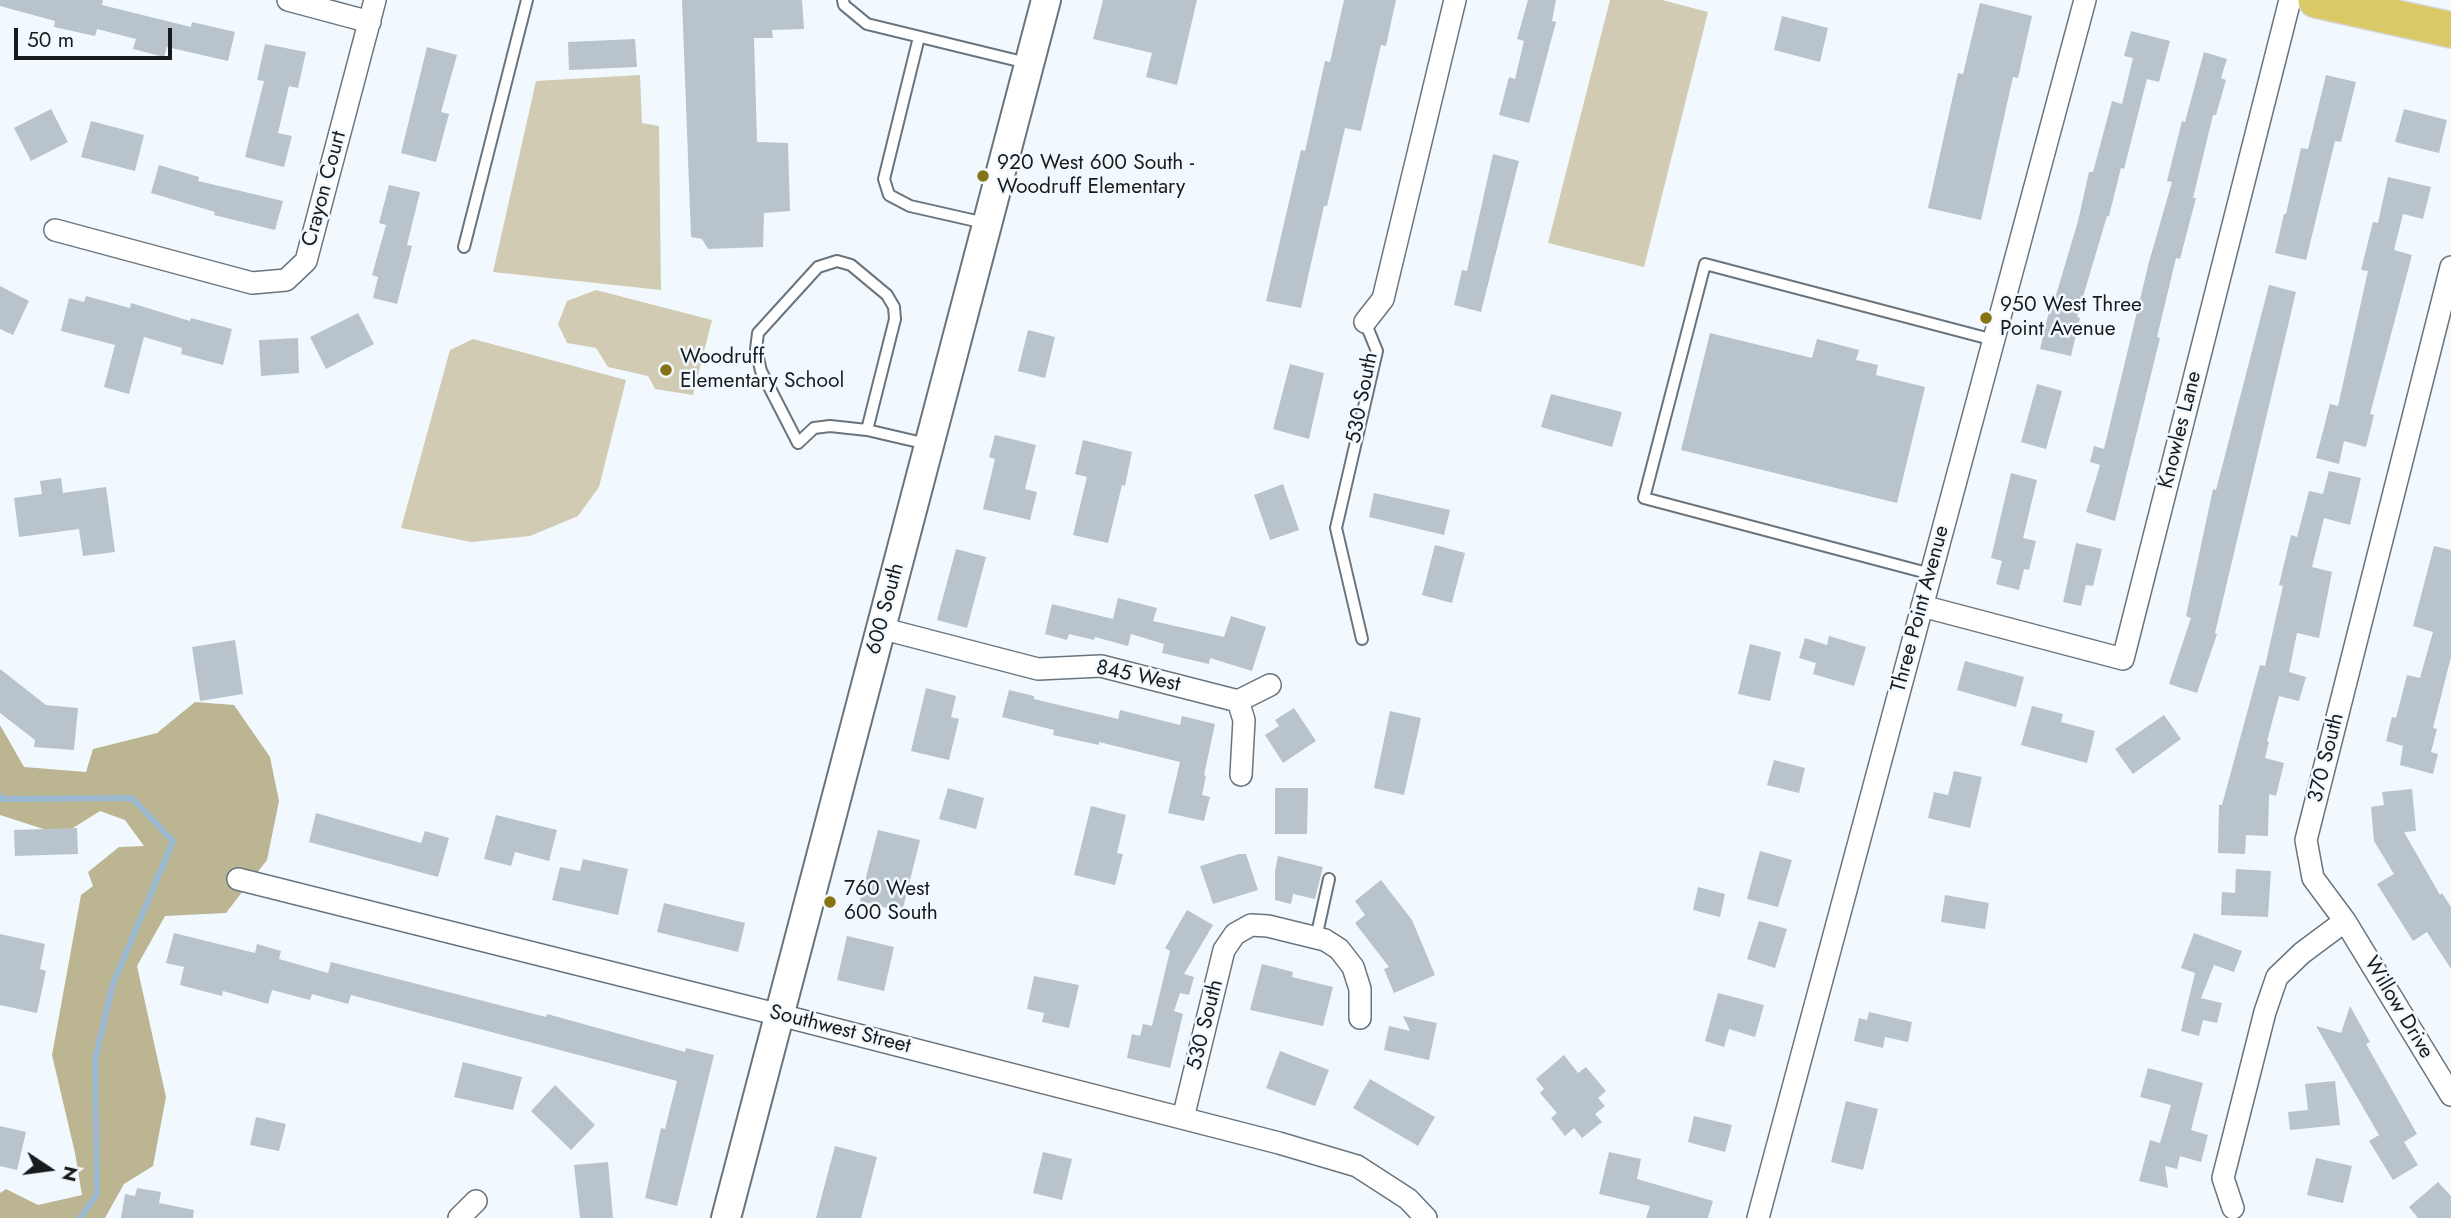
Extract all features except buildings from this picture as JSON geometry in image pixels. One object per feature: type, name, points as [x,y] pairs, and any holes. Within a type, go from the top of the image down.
[{"type":"main road","points":[[2316,0],[2451,30]]},
{"type":"street","points":[[288,0],[370,22]]},
{"type":"street","name":"Crayon Court","points":[[55,230],[252,283],[286,280],[306,261],[375,0]]},
{"type":"street","name":"600 South","points":[[726,1218],[1046,0]]},
{"type":"street","name":"530 South","points":[[1365,322],[1383,299],[1455,0]]},
{"type":"street","name":"Three Point Avenue","points":[[1758,1218],[2085,0]]},
{"type":"street","name":"Knowles Lane","points":[[1922,606],[2123,659],[2290,0]]},
{"type":"street","name":"370 South","points":[[2345,921],[2313,877],[2306,840],[2451,267]]},
{"type":"street","name":"845 West","points":[[880,628],[1038,669],[1101,666],[1238,701]]},
{"type":"street","points":[[1241,775],[1244,720],[1238,701],[1270,685]]},
{"type":"street","name":"Southwest Street","points":[[238,879],[1279,1143],[1357,1166],[1408,1199],[1426,1218]]},
{"type":"street","points":[[2233,1208],[2223,1178],[2265,1012],[2277,977],[2302,953],[2345,921]]},
{"type":"street","name":"Willow Drive","points":[[2345,921],[2451,1095]]},
{"type":"street","name":"530 South","points":[[1183,1118],[1224,950],[1235,934],[1251,925],[1268,926],[1316,938]]},
{"type":"street","points":[[1316,938],[1339,949],[1353,967],[1360,989],[1360,1018]]},
{"type":"street","points":[[459,1218],[476,1201]]},
{"type":"lane","points":[[464,247],[527,0]]},
{"type":"lane","points":[[844,0],[844,5],[867,24],[1030,64]]},
{"type":"lane","points":[[919,37],[884,179],[890,195],[910,206],[988,223]]},
{"type":"lane","points":[[867,430],[895,319],[894,307],[887,295],[851,265],[837,261],[818,267],[758,333],[756,349],[761,371],[798,443],[814,428],[831,426],[867,430],[929,444]]},
{"type":"lane","points":[[1931,574],[1644,498],[1705,264],[1994,340]]},
{"type":"lane","name":"530 South","points":[[1362,639],[1336,528],[1377,351],[1365,322]]},
{"type":"lane","points":[[1316,938],[1329,879]]},
{"type":"shaded area","points":[[1610,0],[1662,0],[1708,12],[1644,267],[1548,243]]},
{"type":"shaded area","points":[[640,75],[642,123],[659,126],[661,290],[493,272],[536,81]]},
{"type":"shaded area","points":[[596,290],[712,320],[693,395],[655,389],[648,376],[608,367],[596,348],[567,343],[558,324],[567,301]]},
{"type":"shaded area","points":[[473,339],[626,380],[599,487],[578,516],[530,536],[471,542],[401,528],[450,350]]},
{"type":"shaded area","points":[[195,702],[234,705],[270,757],[279,801],[267,860],[226,913],[165,916],[137,966],[166,1097],[153,1166],[124,1184],[105,1218],[0,1218],[0,1193],[6,1189],[38,1205],[82,1195],[52,1055],[81,895],[93,886],[88,872],[119,847],[144,846],[125,820],[100,811],[62,835],[0,815],[0,725],[24,767],[86,772],[93,749],[157,733]]},
{"type":"waterway","points":[[0,796],[3,799],[132,798],[173,841],[113,984],[95,1060],[97,1194],[80,1218]]},
{"type":"place","name":"920 West 600 South - Woodruff Elementary","points":[[983,176]]},
{"type":"place","name":"950 West Three Point Avenue","points":[[1986,318]]},
{"type":"place","name":"Woodruff Elementary School","points":[[666,370]]},
{"type":"place","name":"760 West 600 South","points":[[830,902]]}]
